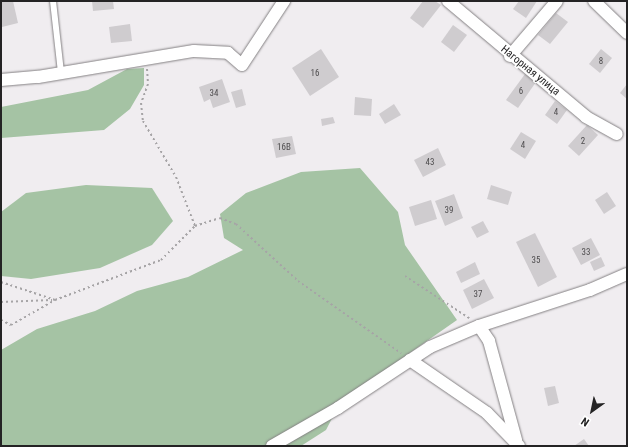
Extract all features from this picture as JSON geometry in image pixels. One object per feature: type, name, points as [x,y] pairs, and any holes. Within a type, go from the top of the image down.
[{"type":"street","points":[[1,80],[147,60],[194,51],[228,53],[242,65],[284,1]]},
{"type":"street","name":"Нагорная улица","points":[[448,1],[510,56],[586,117],[617,134]]},
{"type":"street","points":[[510,56],[557,1]]},
{"type":"street","points":[[594,1],[627,33]]},
{"type":"street","points":[[272,446],[410,360],[479,326],[590,290],[627,274]]},
{"type":"street","points":[[479,326],[489,341],[518,444]]},
{"type":"street","points":[[410,360],[487,413],[518,444]]},
{"type":"lane","points":[[53,1],[61,72]]},
{"type":"path","points":[[147,60],[148,84],[141,103],[143,121],[176,177],[195,226]]},
{"type":"path","points":[[1,320],[10,325],[55,300],[161,260],[195,226],[220,218],[236,224],[298,281],[410,360]]},
{"type":"path","points":[[405,276],[479,326]]},
{"type":"path","points":[[1,282],[55,300]]},
{"type":"path","points":[[1,302],[55,300]]},
{"type":"green space","points":[[144,68],[144,85],[130,109],[104,130],[1,138],[1,107],[88,90],[127,69]]},
{"type":"green space","points":[[360,168],[398,212],[405,245],[457,320],[341,401],[326,430],[301,446],[1,446],[1,350],[37,329],[95,311],[137,291],[188,277],[243,250],[224,238],[220,214],[246,193],[301,172]]},
{"type":"green space","points":[[86,185],[152,188],[173,221],[152,245],[100,268],[31,279],[1,276],[1,212],[26,193]]},
{"type":"building","points":[[1,1],[13,1],[18,23],[2,27]]},
{"type":"building","points":[[92,1],[113,1],[114,9],[93,11]]},
{"type":"building","points":[[423,1],[435,1],[441,5],[423,28],[410,18]]},
{"type":"building","points":[[519,1],[537,1],[526,18],[513,9]]},
{"type":"building","points":[[556,13],[568,22],[550,44],[538,35]]},
{"type":"building","points":[[130,24],[132,41],[111,43],[109,27]]},
{"type":"building","points":[[453,25],[467,35],[454,52],[441,42]]},
{"type":"building","points":[[321,49],[339,77],[310,96],[292,68]]},
{"type":"building","points":[[601,49],[612,58],[600,73],[589,64]]},
{"type":"building","points":[[525,74],[536,82],[518,108],[506,100]]},
{"type":"building","points":[[222,79],[230,102],[213,108],[210,99],[204,102],[199,87]]},
{"type":"building","points":[[627,84],[627,99],[620,93]]},
{"type":"building","points":[[242,89],[246,105],[236,108],[231,92]]},
{"type":"building","points":[[355,97],[372,99],[371,116],[354,115]]},
{"type":"building","points":[[555,101],[567,110],[557,124],[545,115]]},
{"type":"building","points":[[394,104],[401,115],[385,124],[379,114]]},
{"type":"building","points":[[333,117],[335,123],[322,126],[321,119]]},
{"type":"building","points":[[587,125],[598,135],[579,156],[568,146]]},
{"type":"building","points":[[521,132],[536,141],[525,159],[510,149]]},
{"type":"building","points":[[292,136],[296,154],[276,158],[272,139]]},
{"type":"building","points":[[438,148],[446,165],[423,177],[414,160]]},
{"type":"building","points":[[491,185],[512,192],[508,205],[487,199]]},
{"type":"building","points":[[607,192],[616,206],[604,214],[595,200]]},
{"type":"building","points":[[454,194],[463,218],[445,226],[435,201]]},
{"type":"building","points":[[431,200],[437,219],[415,226],[409,207]]},
{"type":"building","points":[[483,221],[489,232],[477,238],[471,227]]},
{"type":"building","points":[[535,233],[557,277],[538,287],[516,242]]},
{"type":"building","points":[[591,238],[600,255],[581,265],[572,248]]},
{"type":"building","points":[[601,257],[605,266],[594,271],[590,262]]},
{"type":"building","points":[[475,262],[480,274],[461,283],[456,272]]},
{"type":"building","points":[[484,279],[494,298],[472,309],[463,290]]},
{"type":"building","points":[[555,386],[559,403],[548,406],[544,388]]},
{"type":"building","points":[[584,439],[589,446],[574,446]]}]
